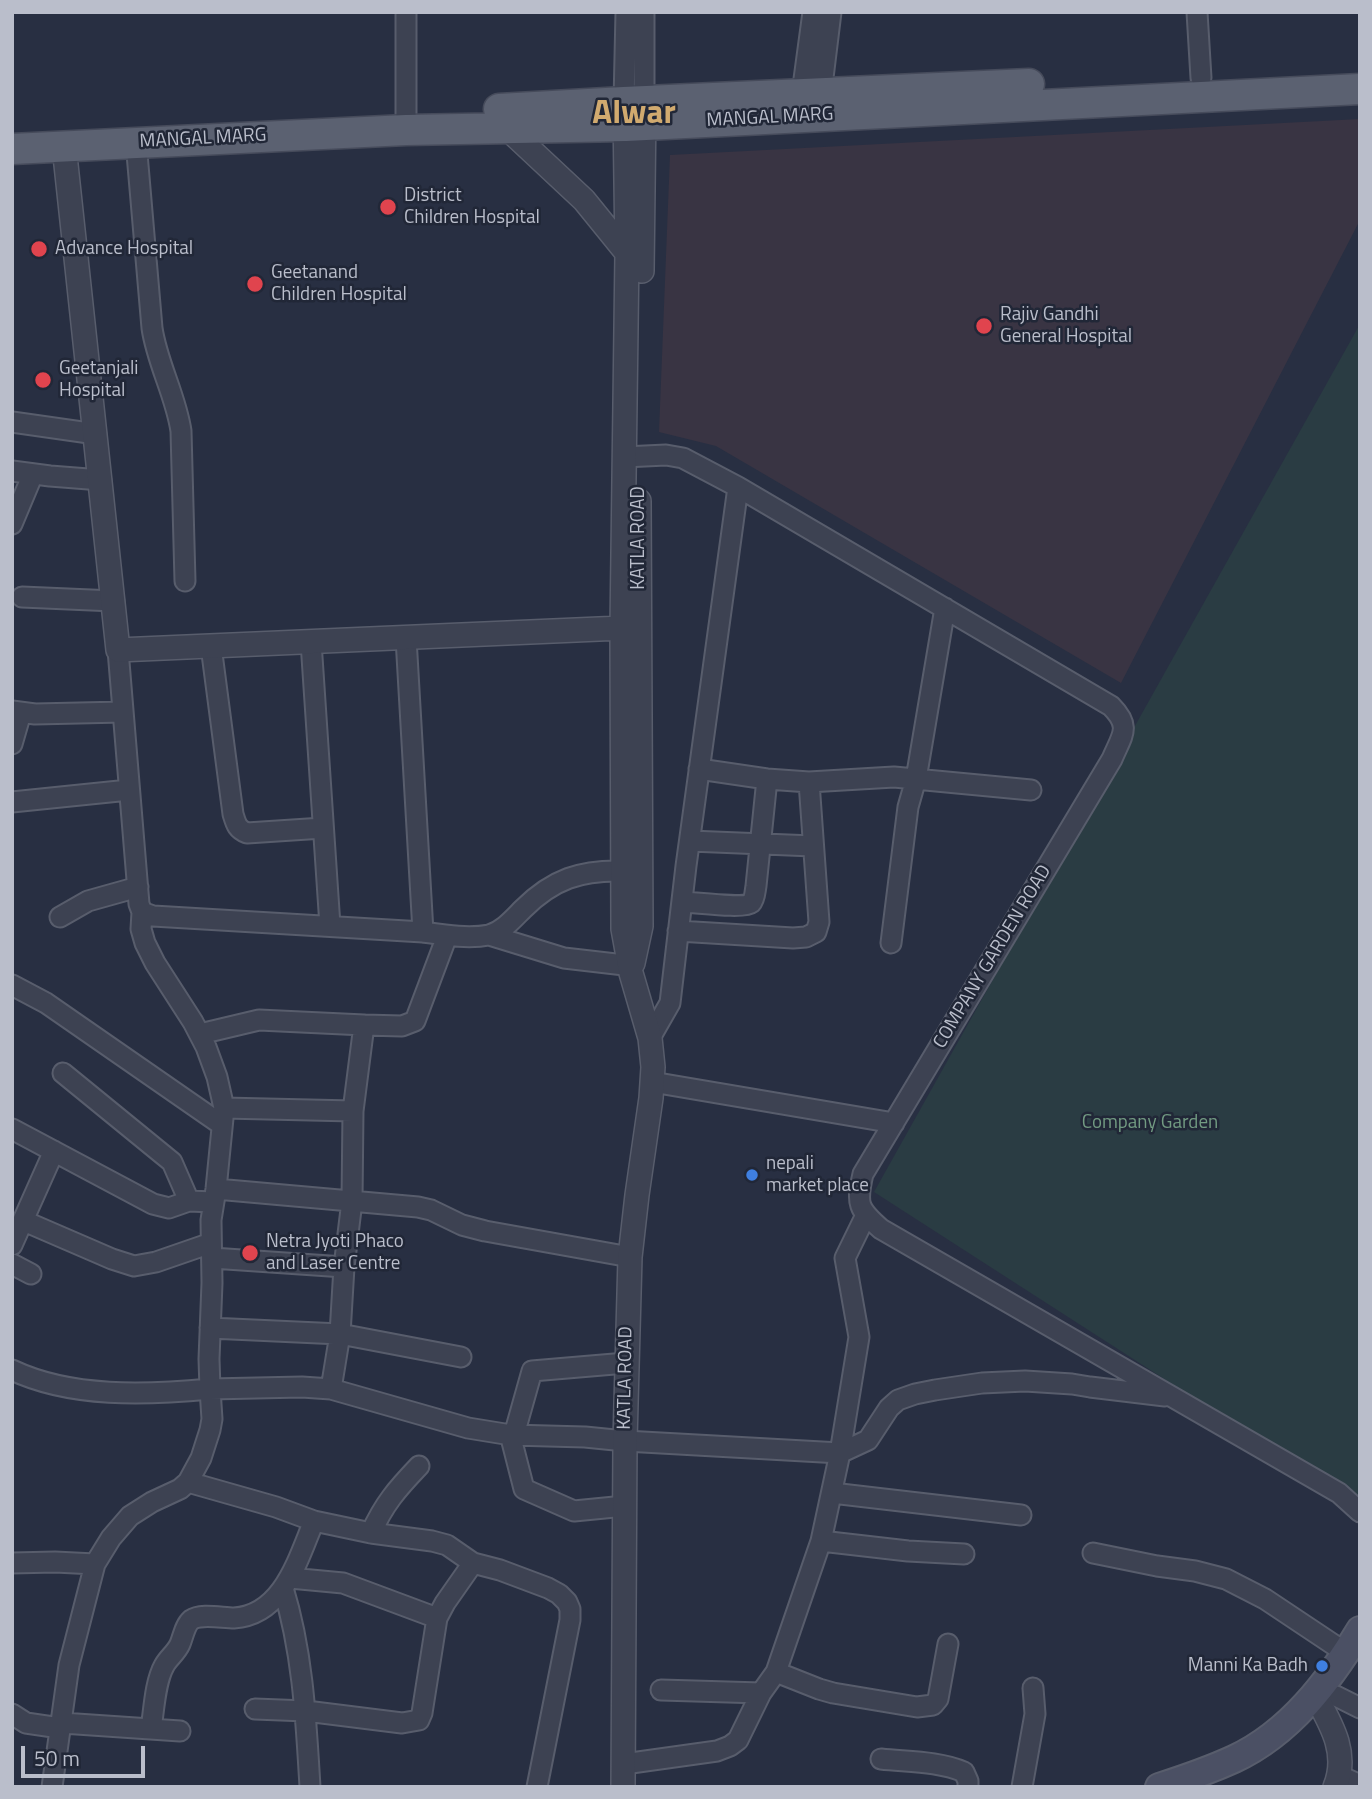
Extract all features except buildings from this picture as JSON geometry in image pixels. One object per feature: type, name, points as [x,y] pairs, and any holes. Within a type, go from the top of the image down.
[{"type":"main road","name":"MANGAL MARG","points":[[12,131],[214,120],[406,122],[507,128],[812,94],[1360,71]]},
{"type":"main road","name":"MANGAL MARG","points":[[12,149],[406,122],[1360,89]]},
{"type":"main road","points":[[1159,1787],[1235,1759],[1255,1748],[1292,1718],[1325,1701],[1353,1658],[1360,1630]]},
{"type":"street","points":[[406,12],[406,122]]},
{"type":"street","points":[[626,12],[635,113]]},
{"type":"street","points":[[635,113],[644,12]]},
{"type":"street","points":[[812,94],[813,12]]},
{"type":"street","points":[[812,94],[831,12]]},
{"type":"street","points":[[1196,12],[1201,78]]},
{"type":"street","name":"KATLA ROAD","points":[[632,457],[627,253],[635,113]]},
{"type":"street","name":"KATLA ROAD","points":[[631,968],[641,926],[631,844],[628,618],[635,113]]},
{"type":"street","points":[[507,128],[570,186],[627,253]]},
{"type":"street","points":[[136,142],[154,344],[179,417],[181,431],[185,581]]},
{"type":"street","points":[[52,1787],[69,1665],[94,1564],[130,1516],[188,1482],[201,1458],[210,1430],[211,1220],[223,1116],[217,1077],[200,1034],[155,963],[141,929],[142,912],[139,904],[114,601],[64,146]]},
{"type":"street","points":[[12,422],[96,434]]},
{"type":"street","name":"COMPANY GARDEN ROAD","points":[[632,457],[666,455],[683,458],[738,487],[1111,706],[1122,717],[1124,730],[1112,759],[863,1174],[859,1203],[866,1215]]},
{"type":"street","points":[[12,471],[101,480]]},
{"type":"street","points":[[12,524],[33,474]]},
{"type":"street","points":[[650,1038],[670,1003],[738,487]]},
{"type":"street","points":[[22,597],[114,601]]},
{"type":"street","points":[[891,943],[908,807],[916,779],[944,608]]},
{"type":"street","points":[[118,650],[406,638],[628,618]]},
{"type":"street","points":[[406,638],[423,932]]},
{"type":"street","points":[[311,642],[330,926]]},
{"type":"street","points":[[211,646],[236,824],[240,830],[247,833],[323,828]]},
{"type":"street","points":[[12,744],[17,712],[123,712]]},
{"type":"street","points":[[699,769],[809,782],[894,777],[1031,790]]},
{"type":"street","points":[[682,902],[735,905],[751,903],[755,896],[767,779]]},
{"type":"street","points":[[678,931],[793,938],[806,937],[816,932],[819,922],[809,782]]},
{"type":"street","points":[[12,802],[129,790]]},
{"type":"street","points":[[690,841],[813,846]]},
{"type":"street","name":"KATLA ROAD","points":[[624,1776],[625,1441],[630,1256],[653,1067],[650,1038],[623,929],[622,871],[631,844]]},
{"type":"street","points":[[489,935],[501,930],[540,893],[556,883],[585,873],[622,871]]},
{"type":"street","points":[[60,917],[88,901],[138,887]]},
{"type":"street","points":[[142,912],[153,916],[423,932],[447,936],[489,935],[564,958],[631,968]]},
{"type":"street","points":[[200,1034],[259,1020],[402,1026],[415,1021],[447,936]]},
{"type":"street","points":[[12,985],[46,1003],[223,1116],[353,1111]]},
{"type":"street","points":[[331,1390],[340,1334],[352,1201],[353,1111],[364,1025]]},
{"type":"street","points":[[63,1073],[172,1162],[188,1201]]},
{"type":"street","points":[[652,1082],[894,1123]]},
{"type":"street","points":[[12,1129],[153,1204],[169,1208],[215,1195],[418,1207],[462,1225],[485,1231],[630,1256]]},
{"type":"street","points":[[12,1245],[54,1151]]},
{"type":"street","points":[[624,1776],[730,1746],[738,1740],[761,1693],[776,1671],[821,1541],[832,1493],[859,1337],[845,1258],[866,1215],[881,1229],[1339,1493],[1360,1512]]},
{"type":"street","points":[[24,1221],[134,1266],[212,1250],[344,1267]]},
{"type":"street","points":[[12,1264],[31,1274]]},
{"type":"street","points":[[210,1328],[340,1334],[461,1357]]},
{"type":"street","points":[[625,1507],[574,1511],[524,1489],[512,1442],[532,1371],[626,1363]]},
{"type":"street","points":[[13,1372],[43,1382],[91,1390],[156,1393],[303,1387],[331,1390],[468,1428],[514,1435],[839,1453],[868,1440],[889,1408],[898,1400],[934,1390],[982,1383],[1046,1381],[1173,1396]]},
{"type":"street","points":[[371,1533],[388,1500],[419,1466]]},
{"type":"street","points":[[188,1482],[276,1507],[314,1521],[447,1545],[473,1563],[500,1570],[559,1594],[570,1609],[570,1620],[537,1787]]},
{"type":"street","points":[[832,1493],[1021,1514]]},
{"type":"street","points":[[1339,1493],[1360,1498]]},
{"type":"street","points":[[151,1729],[160,1676],[165,1664],[178,1648],[188,1623],[193,1619],[206,1617],[241,1617],[262,1610],[287,1583],[314,1521]]},
{"type":"street","points":[[821,1541],[964,1554]]},
{"type":"street","points":[[1093,1553],[1226,1579],[1265,1599],[1353,1658]]},
{"type":"street","points":[[12,1563],[94,1564]]},
{"type":"street","points":[[255,1709],[306,1711],[402,1723],[419,1720],[438,1618],[444,1603],[473,1563]]},
{"type":"street","points":[[287,1583],[343,1583],[438,1618]]},
{"type":"street","points":[[287,1583],[306,1711],[310,1787]]},
{"type":"street","points":[[776,1671],[833,1693],[925,1707],[933,1705],[938,1699],[948,1644]]},
{"type":"street","points":[[1022,1787],[1035,1714],[1033,1688]]},
{"type":"street","points":[[660,1690],[761,1693]]},
{"type":"street","points":[[1345,1783],[1338,1742],[1325,1701],[1360,1708]]},
{"type":"street","points":[[12,1714],[26,1723],[180,1731]]},
{"type":"street","points":[[881,1759],[955,1768],[964,1772],[968,1787]]},
{"type":"shaded area","name":"Rajiv Gandhi General Hospital","points":[[1360,119],[1360,220],[1121,683],[716,446],[659,432],[670,155]]},
{"type":"green space","name":"Company Garden","points":[[1360,324],[1360,1505],[874,1192]]},
{"type":"place","name":"District Children Hospital","points":[[388,207]]},
{"type":"place","name":"Advance Hospital","points":[[39,249]]},
{"type":"place","name":"Geetanand Children Hospital","points":[[255,284]]},
{"type":"place","name":"Rajiv Gandhi General Hospital","points":[[984,326]]},
{"type":"place","name":"Geetanjali Hospital","points":[[43,380]]},
{"type":"place","name":"nepali market place","points":[[752,1175]]},
{"type":"place","name":"Netra Jyoti Phaco and Laser Centre","points":[[250,1253]]},
{"type":"place","name":"Manni Ka Badh","points":[[1322,1666]]},
{"type":"district","name":"Alwar","points":[[634,115]]}]
